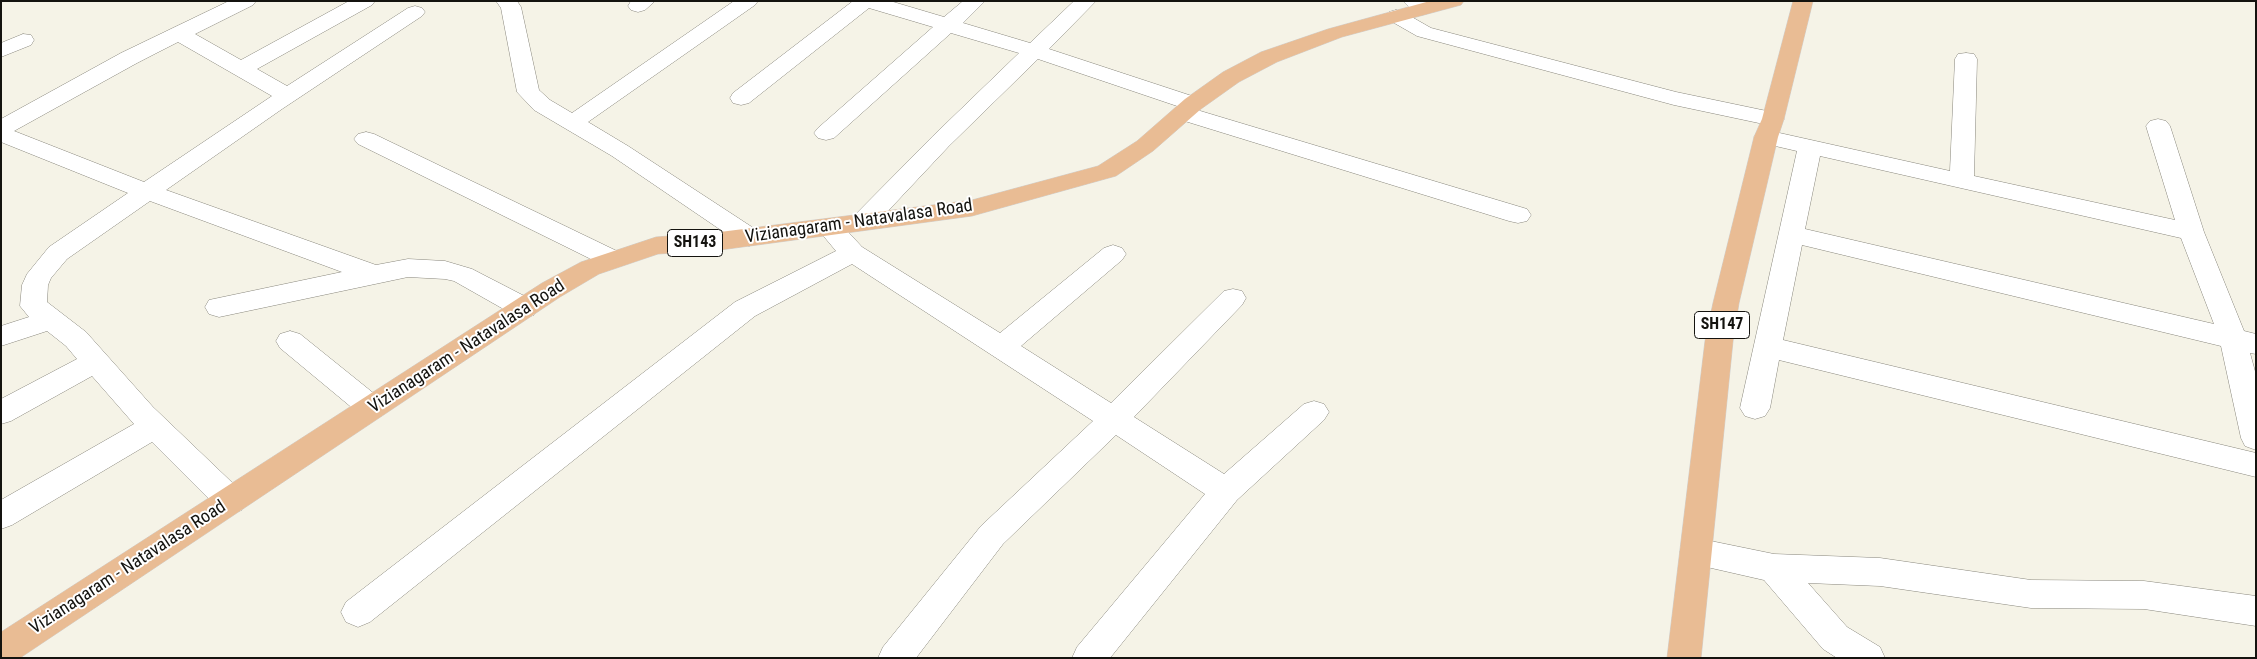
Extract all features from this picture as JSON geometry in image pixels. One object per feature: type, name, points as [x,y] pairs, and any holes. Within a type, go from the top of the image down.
[{"type":"main road","name":"Vizianagaram - Natavalasa Road","points":[[1,651],[524,308],[590,268],[656,246],[749,237],[972,208],[1108,171],[1145,146],[1188,109],[1231,77],[1269,57],[1335,32],[1410,9],[1454,1]]},
{"type":"main road","name":"SH147","points":[[1684,658],[1721,332],[1728,294],[1803,1]]},
{"type":"street","points":[[1,129],[129,58],[246,1]]},
{"type":"street","points":[[241,69],[365,1]]},
{"type":"street","points":[[506,1],[511,7],[528,92],[542,105],[620,151],[749,237]]},
{"type":"street","points":[[572,122],[748,1]]},
{"type":"street","points":[[740,98],[867,1],[1034,51],[1188,109],[1518,215]]},
{"type":"street","points":[[826,133],[975,1]]},
{"type":"street","points":[[863,222],[941,141],[1086,1]]},
{"type":"street","points":[[1410,9],[1424,32],[1674,98],[1770,128],[1810,147],[2191,232]]},
{"type":"street","points":[[231,501],[154,427],[76,339],[33,306],[35,285],[40,274],[58,253],[287,95],[414,12]]},
{"type":"street","points":[[179,34],[287,95]]},
{"type":"street","points":[[1,51],[23,40]]},
{"type":"street","points":[[1962,182],[1966,59]]},
{"type":"street","points":[[2158,126],[2191,232],[2244,341],[2256,438]]},
{"type":"street","points":[[1,134],[145,192],[374,274]]},
{"type":"street","points":[[366,139],[612,260]]},
{"type":"street","points":[[1755,408],[1810,147]]},
{"type":"street","points":[[829,227],[853,253],[1226,491]]},
{"type":"street","points":[[1792,234],[2244,341]]},
{"type":"street","points":[[358,612],[745,309],[853,253]]},
{"type":"street","points":[[1002,347],[1113,254]]},
{"type":"street","points":[[219,307],[408,268],[445,270],[463,275],[524,308]]},
{"type":"street","points":[[895,658],[992,535],[1114,419],[1233,298]]},
{"type":"street","points":[[1,336],[50,320]]},
{"type":"street","points":[[290,341],[372,408]]},
{"type":"street","points":[[1768,347],[2256,465]]},
{"type":"street","points":[[1,413],[95,362]]},
{"type":"street","points":[[1090,658],[1226,491],[1314,412]]},
{"type":"street","points":[[1,516],[154,427]]},
{"type":"street","points":[[1696,552],[1774,568],[1880,572],[2031,594],[2144,595],[2256,611]]},
{"type":"street","points":[[1774,568],[1835,638],[1868,658]]}]
